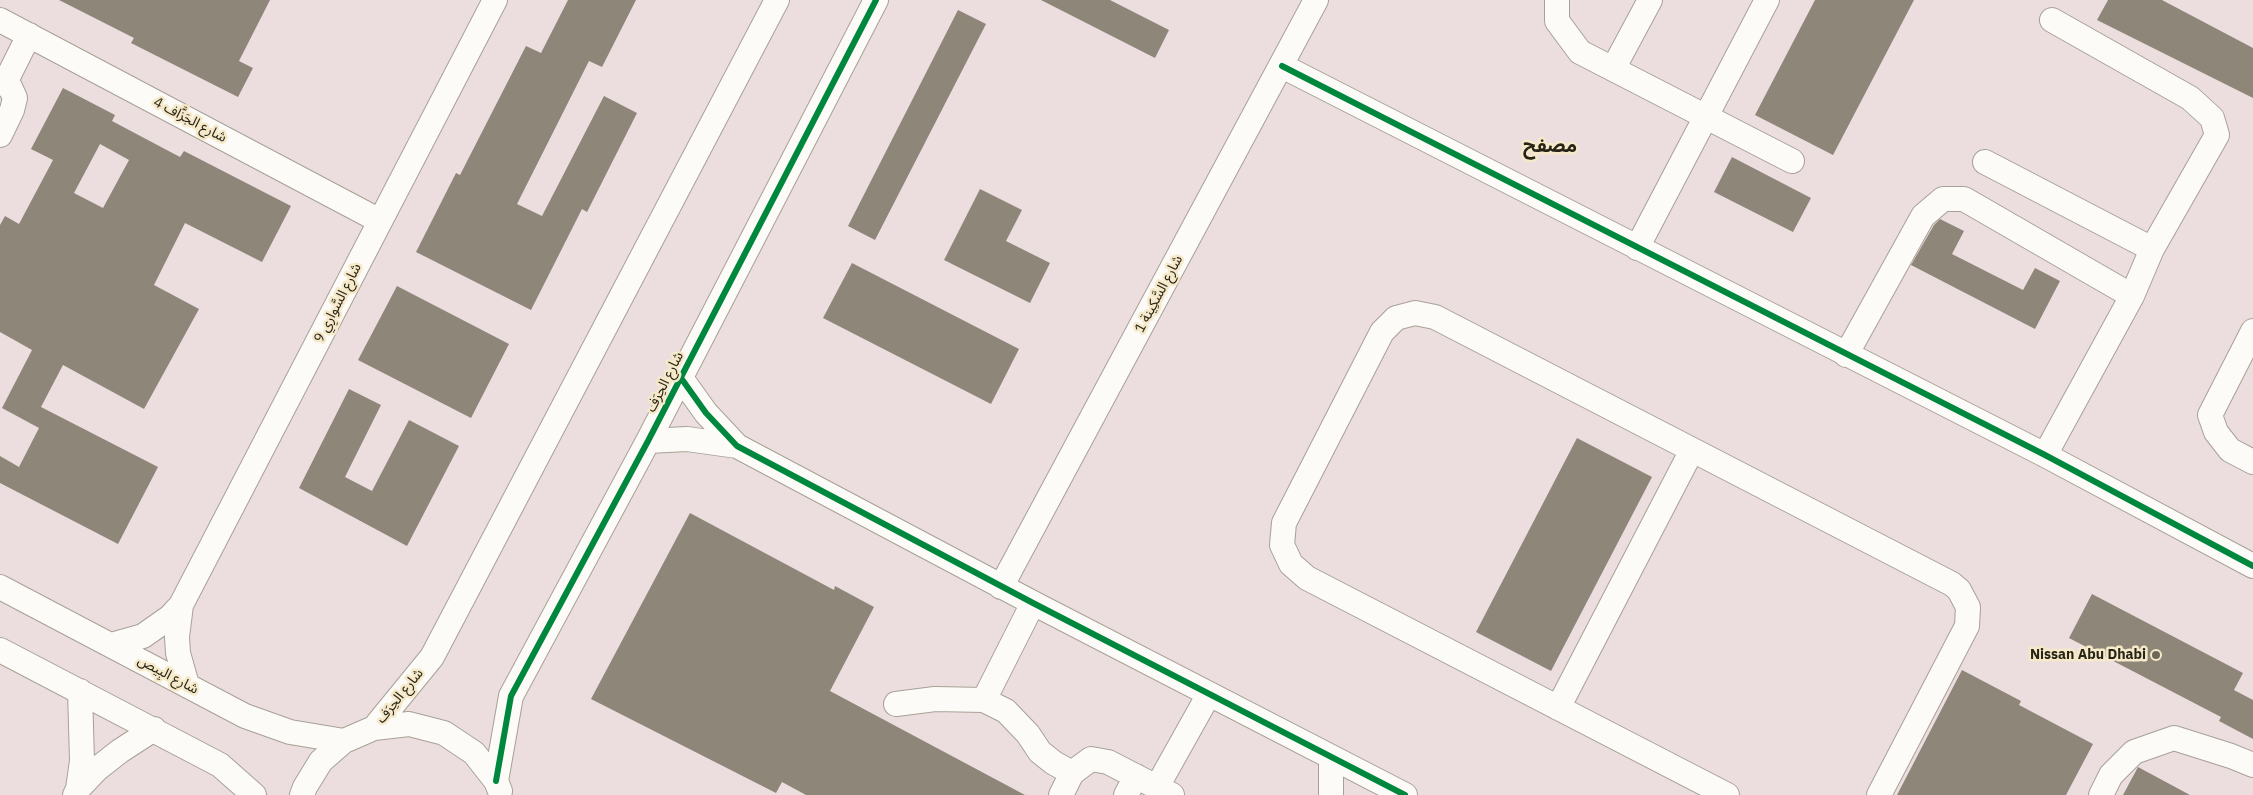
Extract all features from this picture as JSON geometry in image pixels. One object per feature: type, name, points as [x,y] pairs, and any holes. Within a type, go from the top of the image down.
[{"type":"street","name":"شارع السَّوارِي 9","points":[[111,645],[143,636],[170,617],[182,605],[494,0]]},
{"type":"street","name":"شارع الحِرَف","points":[[374,728],[432,657],[777,0]]},
{"type":"street","name":"شارع الحِرَف","points":[[498,788],[511,696],[648,441],[876,0]]},
{"type":"street","name":"شارع السَّكِينة 1","points":[[1001,587],[1316,0]]},
{"type":"street","points":[[1558,0],[1557,21],[1569,40],[1580,52],[1792,161]]},
{"type":"street","points":[[1614,69],[1650,0]]},
{"type":"street","points":[[1637,248],[1767,0]]},
{"type":"street","name":"شارع الجَزَّاف 4","points":[[0,20],[380,221]]},
{"type":"street","points":[[2045,455],[2132,296],[2152,250],[2217,136],[2212,118],[2190,98],[2052,20]]},
{"type":"street","points":[[0,135],[15,104],[13,92],[2,82],[29,35]]},
{"type":"street","points":[[1282,66],[2045,455],[2253,566]]},
{"type":"street","points":[[1985,162],[2152,250]]},
{"type":"street","points":[[1846,355],[1923,216],[1943,199],[1964,199],[2132,296]]},
{"type":"street","points":[[1726,795],[1307,578],[1290,564],[1282,544],[1284,523],[1382,332],[1396,318],[1405,314],[1415,313],[1435,317],[1952,584],[1964,598],[1969,617],[1964,635],[1879,795]]},
{"type":"street","points":[[2253,331],[2210,415],[2216,432],[2230,450],[2253,462]]},
{"type":"street","points":[[681,378],[706,413],[737,446],[1001,587],[1405,795]]},
{"type":"street","points":[[648,441],[687,438],[737,446]]},
{"type":"street","points":[[1558,708],[1692,450]]},
{"type":"street","name":"شارع البِيص","points":[[0,587],[245,716],[290,732],[344,741]]},
{"type":"street","points":[[984,700],[1033,603]]},
{"type":"street","name":"شارع السَّوارِي 9","points":[[182,605],[177,637],[178,654],[187,684]]},
{"type":"street","points":[[0,650],[220,764],[254,795]]},
{"type":"street","points":[[76,792],[82,762],[80,691]]},
{"type":"street","points":[[1061,795],[1072,773],[1091,759],[1108,762],[1131,785],[1165,791],[1209,694]]},
{"type":"street","points":[[896,704],[935,699],[984,700],[1006,711],[1028,734],[1040,752],[1054,763],[1072,773]]},
{"type":"street","points":[[302,795],[304,787],[321,761],[344,741],[374,728],[409,724],[444,733],[474,753],[498,788]]},
{"type":"street","points":[[76,792],[97,769],[120,751],[154,730]]},
{"type":"street","points":[[2102,795],[2111,775],[2134,752],[2174,738],[2253,764]]},
{"type":"street","points":[[1330,795],[1331,757]]},
{"type":"shaded area","points":[[0,0],[2253,0],[2253,795],[0,795]]},
{"type":"building","points":[[59,0],[270,0],[239,61],[253,68],[238,97],[131,43],[134,38]]},
{"type":"building","points":[[568,0],[636,0],[602,67],[589,61],[517,204],[542,216],[604,96],[637,113],[587,212],[582,209],[531,310],[416,252],[456,173],[460,175],[526,46],[541,53]]},
{"type":"building","points":[[1041,0],[1110,0],[1169,30],[1155,58]]},
{"type":"building","points":[[1815,0],[1914,0],[1833,155],[1755,115]]},
{"type":"building","points":[[2108,0],[2162,0],[2253,48],[2253,98],[2097,20]]},
{"type":"building","points":[[958,10],[986,24],[875,240],[848,226]]},
{"type":"building","points":[[63,88],[115,115],[112,121],[180,157],[184,151],[291,206],[262,262],[185,223],[154,285],[199,309],[144,409],[63,365],[41,407],[158,467],[118,544],[0,483],[0,456],[19,467],[39,428],[2,408],[32,350],[0,332],[0,225],[5,216],[19,224],[53,160],[31,149]],"holes":[[[100,144],[129,160],[103,208],[74,193]]]},
{"type":"building","points":[[1732,157],[1811,198],[1793,232],[1714,192]]},
{"type":"building","points":[[980,189],[1022,210],[1006,241],[1050,263],[1030,303],[944,260]]},
{"type":"building","points":[[1940,219],[1964,231],[1952,254],[2023,290],[2035,268],[2060,281],[2035,329],[1911,265],[1934,225]]},
{"type":"building","points":[[852,263],[1019,349],[991,404],[823,318]]},
{"type":"building","points":[[397,286],[509,344],[471,418],[358,360]]},
{"type":"building","points":[[349,389],[381,405],[345,477],[372,491],[409,420],[459,446],[407,546],[299,488]]},
{"type":"building","points":[[1577,438],[1652,477],[1551,671],[1476,632]]},
{"type":"building","points":[[690,513],[834,590],[835,586],[874,607],[830,691],[1025,795],[806,795],[782,782],[776,793],[591,699]]},
{"type":"building","name":"Nissan Abu Dhabi","points":[[2092,594],[2243,673],[2234,690],[2253,700],[2253,739],[2219,721],[2221,717],[2069,638]]},
{"type":"building","points":[[1962,670],[2021,701],[2019,705],[2093,744],[2066,795],[1897,795]]},
{"type":"building","points":[[2138,767],[2190,795],[2123,795]]},
{"type":"cycle path","points":[[496,781],[511,696],[648,441],[876,0]]},
{"type":"cycle path","points":[[1282,66],[2045,455],[2253,566]]},
{"type":"cycle path","points":[[681,378],[706,413],[737,446],[1033,603],[1405,795]]},
{"type":"place","name":"Nissan Abu Dhabi","points":[[2156,655]]},
{"type":"district","name":"مصفح","points":[[1550,147]]}]
